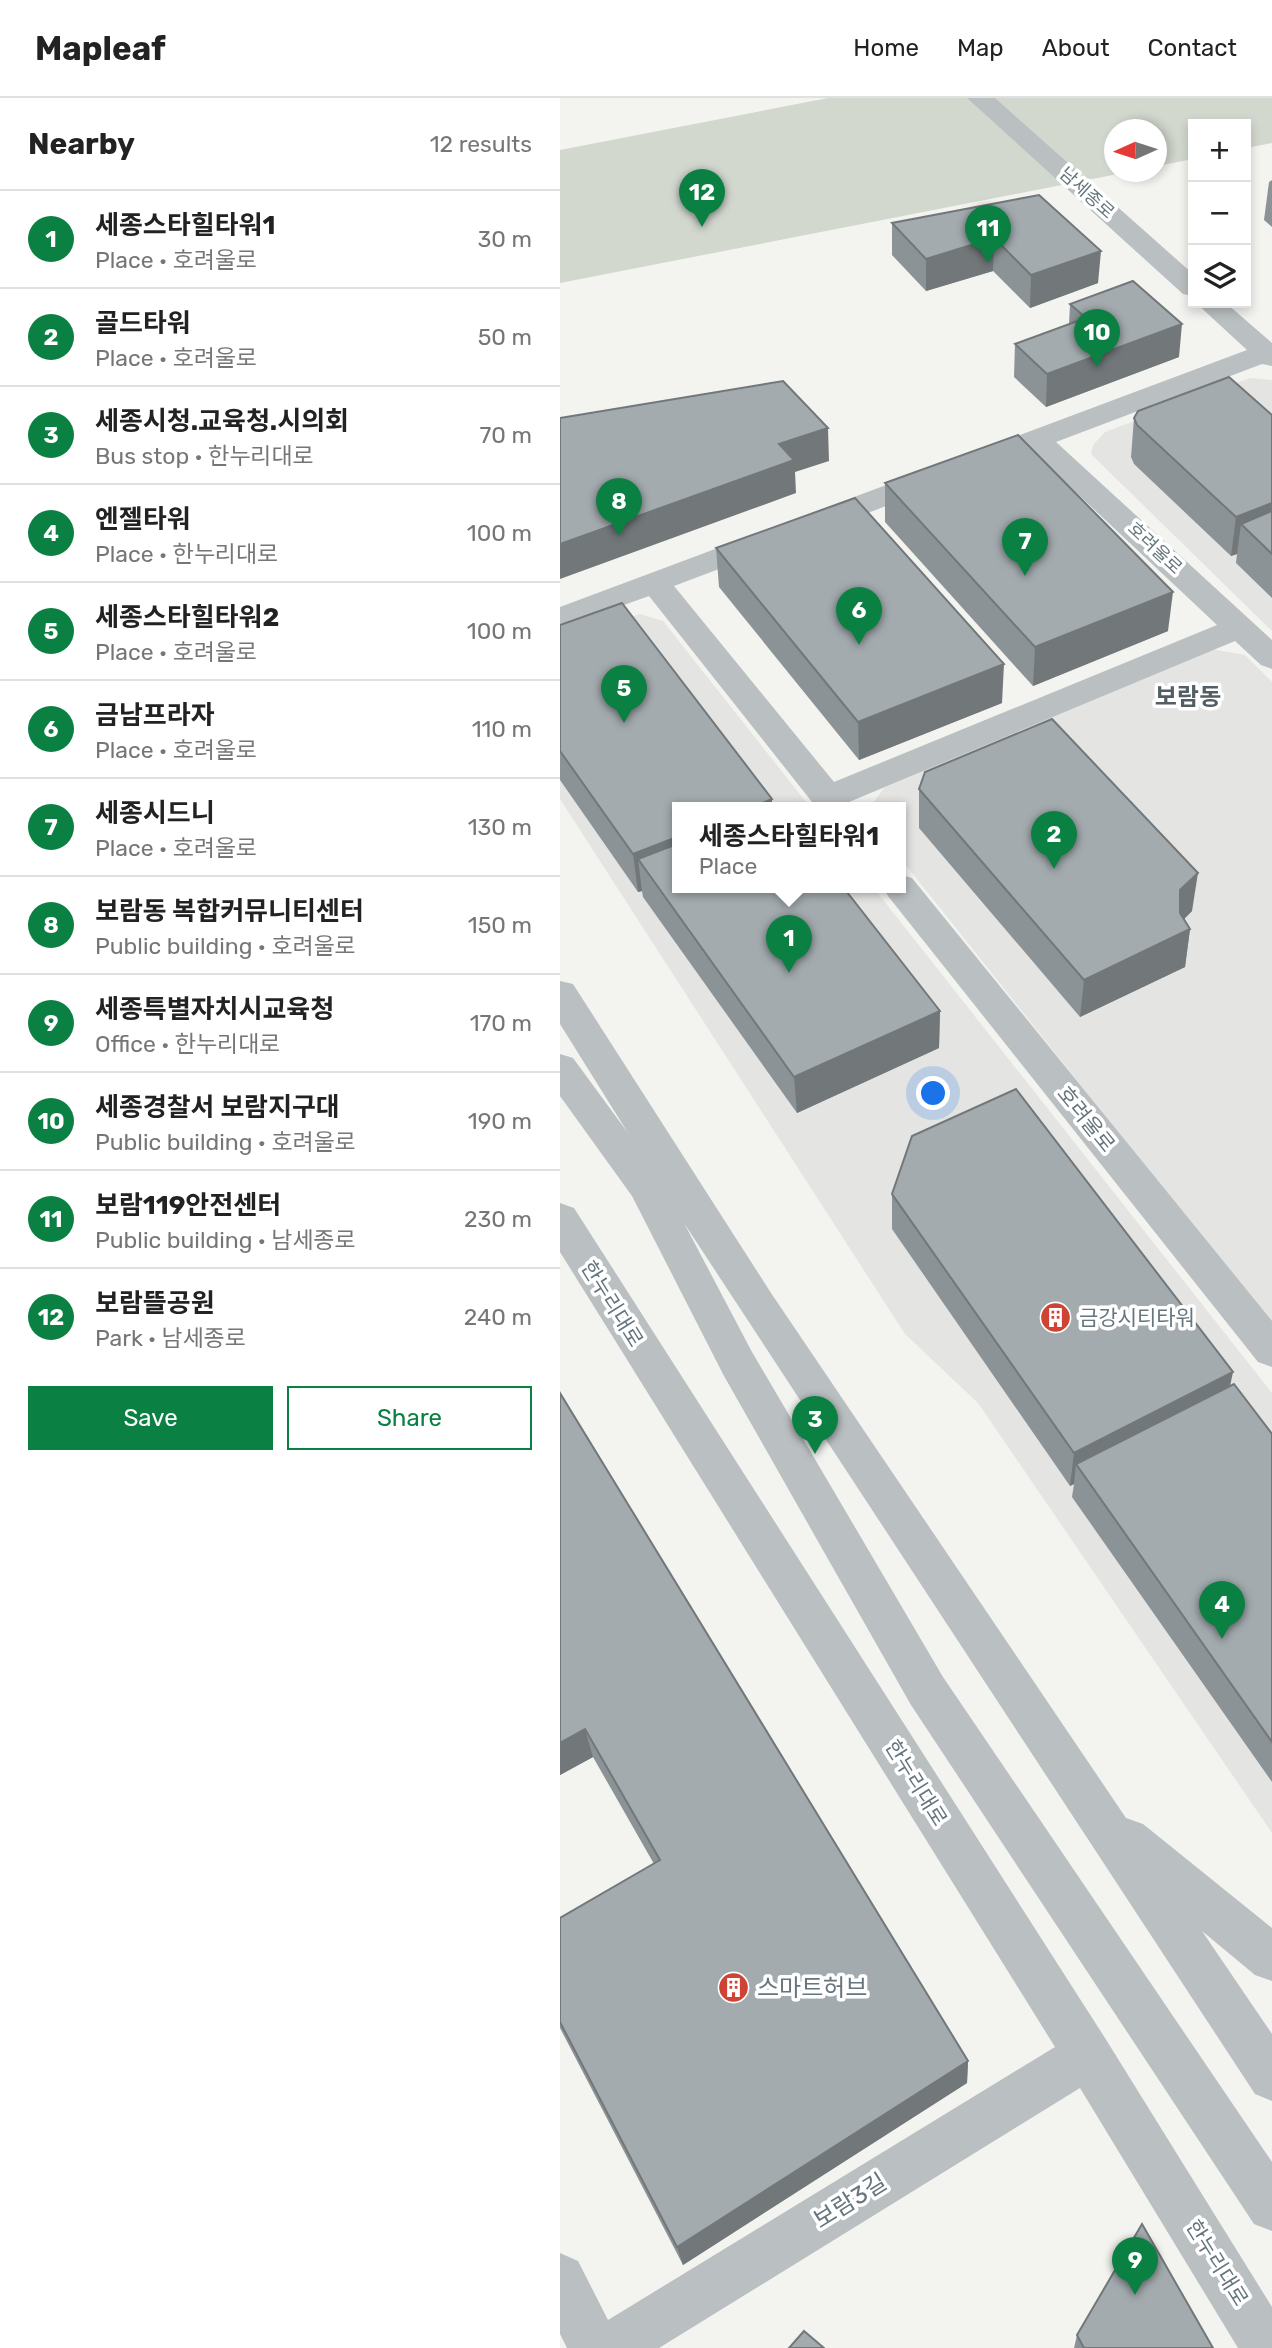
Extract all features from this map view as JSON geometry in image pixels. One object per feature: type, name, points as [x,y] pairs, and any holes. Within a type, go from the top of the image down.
[{"type":"street","name":"남세종로","points":[[980,98],[1188,284]]},
{"type":"street","points":[[560,618],[1036,439],[1269,356],[1216,308]]},
{"type":"street","name":"호려울로","points":[[1036,439],[1272,659]]},
{"type":"street","points":[[655,583],[831,802],[1240,627]]},
{"type":"street","name":"호려울로","points":[[905,893],[1272,1350]]},
{"type":"street","points":[[560,994],[757,1305],[1272,2077]]},
{"type":"street","points":[[560,1068],[646,1186],[738,1364],[927,1691],[1272,2206]]},
{"type":"street","name":"한누리대로","points":[[560,1219],[1088,2055],[1269,2348]]},
{"type":"street","points":[[1098,1816],[1272,1958]]},
{"type":"street","name":"보람3길","points":[[611,2348],[1088,2055]]},
{"type":"street","points":[[560,2279],[594,2348]]},
{"type":"shaded area","points":[[828,98],[1272,98],[1272,143],[1251,147],[1251,119],[1188,119],[1188,160],[1167,164],[1167,119],[1104,119],[1104,177],[560,283],[560,150]]},
{"type":"shaded area","points":[[1250,378],[1272,380],[1272,631],[1091,454],[1093,445],[1105,432]]},
{"type":"shaded area","points":[[640,614],[663,621],[806,802],[672,802],[672,893],[878,893],[1272,1393],[1272,1833],[978,1403],[905,1334],[560,799],[560,640]]},
{"type":"shaded area","points":[[1206,648],[1245,655],[1272,682],[1272,1326],[906,865],[906,802],[874,802],[884,788]]},
{"type":"building","points":[[1039,195],[1101,251],[1031,275],[994,238],[926,259],[892,223]]},
{"type":"building","points":[[1133,281],[1182,324],[1047,374],[1015,344],[1086,318],[1070,304]]},
{"type":"building","points":[[1229,377],[1272,415],[1272,503],[1236,517],[1137,425],[1134,418],[1138,411]]},
{"type":"building","points":[[783,381],[828,428],[779,444],[794,460],[560,544],[560,418]]},
{"type":"building","points":[[1018,435],[1173,592],[1035,647],[885,483]]},
{"type":"building","points":[[855,498],[1004,664],[858,722],[716,548]]},
{"type":"building","points":[[1272,511],[1272,554],[1241,524]]},
{"type":"building","points":[[622,603],[772,799],[765,802],[672,802],[672,839],[633,854],[560,751],[560,625]]},
{"type":"building","points":[[1052,719],[1198,873],[1180,890],[1180,913],[1190,929],[1084,980],[919,789],[925,772]]},
{"type":"building","points":[[672,846],[672,893],[848,893],[940,1011],[794,1077],[638,859]]},
{"type":"building","name":"금강시티타워","points":[[1016,1089],[1233,1372],[1074,1453],[892,1194],[912,1136]]},
{"type":"building","points":[[1234,1384],[1272,1434],[1272,1742],[1076,1464]]},
{"type":"building","name":"스마트허브","points":[[560,1393],[968,2061],[677,2247],[560,2022],[560,1918],[660,1860],[585,1729],[560,1743]]},
{"type":"building","points":[[1142,2224],[1213,2348],[1084,2348],[1077,2335]]},
{"type":"building","points":[[804,2331],[824,2348],[789,2348]]},
{"type":"place","name":"보람뜰공원","points":[[702,227]]},
{"type":"place","name":"보람119안전센터","points":[[988,263]]},
{"type":"place","name":"세종경찰서 보람지구대","points":[[1097,367]]},
{"type":"place","name":"보람동 복합커뮤니티센터","points":[[619,536]]},
{"type":"place","name":"세종시드니","points":[[1025,576]]},
{"type":"place","name":"금남프라자","points":[[859,645]]},
{"type":"place","name":"세종스타힐타워2","points":[[624,723]]},
{"type":"place","name":"골드타워","points":[[1054,869]]},
{"type":"place","name":"세종스타힐타워1","points":[[789,973]]},
{"type":"place","name":"금강시티타워","points":[[1056,1318]]},
{"type":"place","name":"세종시청.교육청.시의회","points":[[815,1454]]},
{"type":"place","name":"엔젤타워","points":[[1222,1639]]},
{"type":"place","name":"스마트허브","points":[[734,1988]]},
{"type":"place","name":"세종특별자치시교육청","points":[[1135,2295]]},
{"type":"district","name":"보람동","points":[[1188,697]]}]
